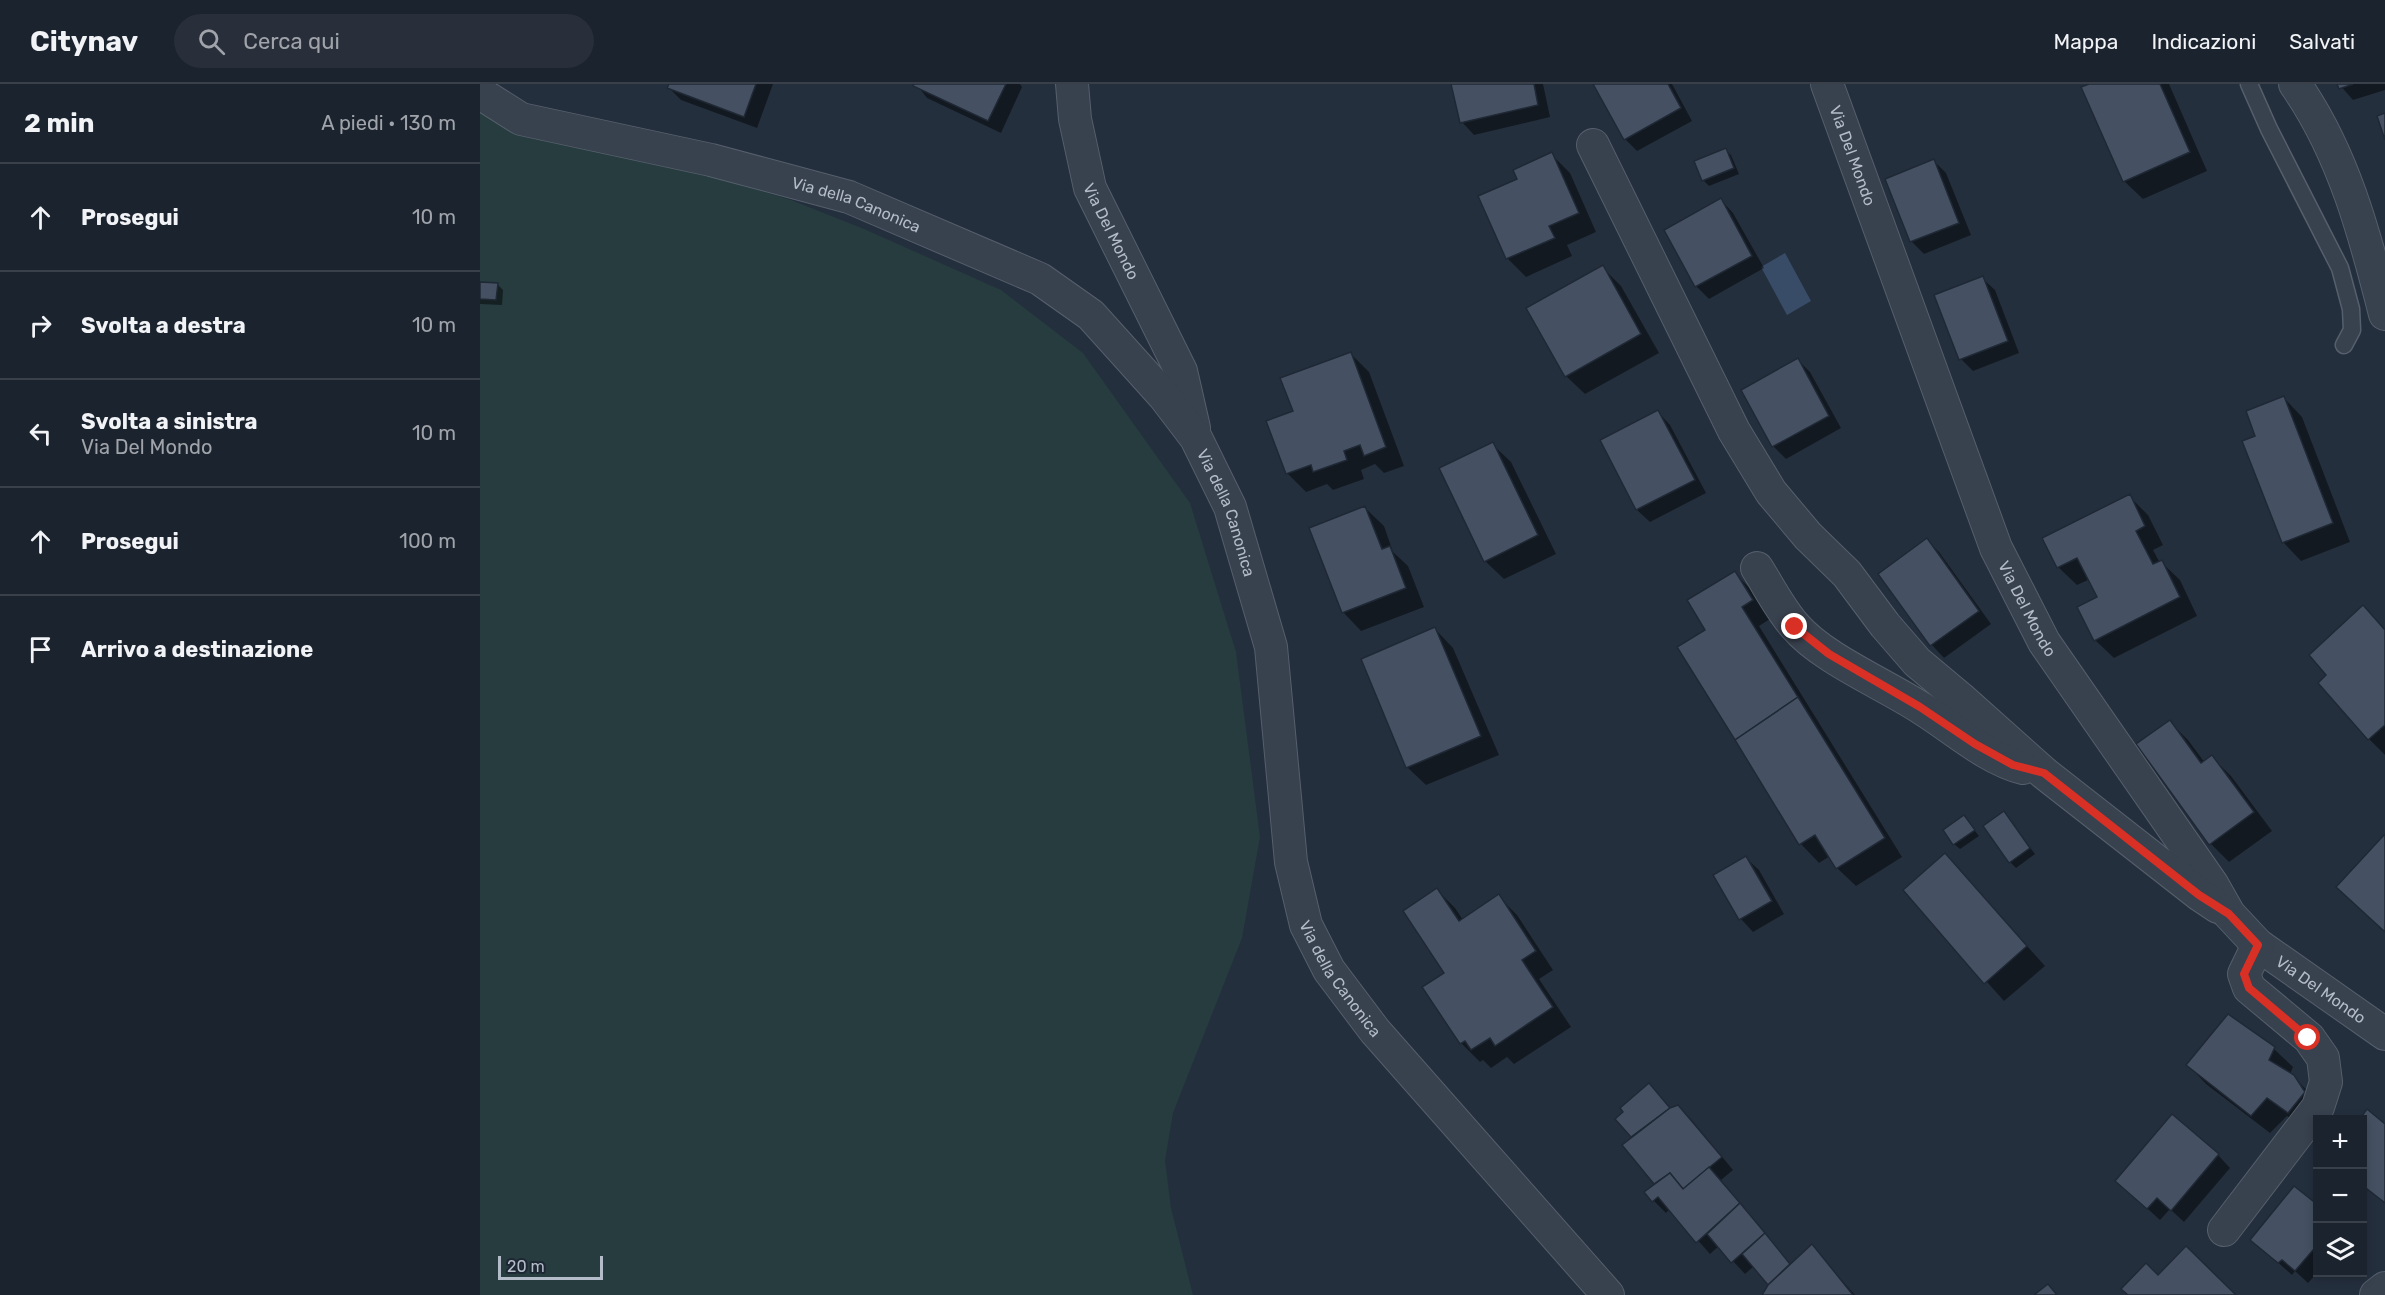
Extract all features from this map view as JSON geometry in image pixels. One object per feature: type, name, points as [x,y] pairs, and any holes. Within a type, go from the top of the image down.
[{"type":"street","name":"Via Del Mondo","points":[[1071,84],[1075,119],[1090,188],[1181,371],[1196,438]]},
{"type":"street","name":"Via Del Mondo","points":[[1827,84],[1996,548],[2044,642],[2212,884],[2229,914],[2258,945],[2385,1034]]},
{"type":"street","points":[[2295,84],[2329,143],[2363,229],[2385,314]]},
{"type":"street","name":"Via della Canonica","points":[[480,88],[483,95],[521,119],[711,160],[849,196],[1040,279],[1090,315],[1164,396],[1196,438],[1230,507],[1270,647],[1291,862],[1306,925],[1329,970],[1375,1031],[1608,1295]]},
{"type":"street","points":[[1593,145],[1734,431],[1771,492],[1808,536],[1847,574],[1885,625],[1917,662],[2044,773],[2199,895],[2229,914]]},
{"type":"street","points":[[1757,568],[1795,627],[1829,654],[2013,765],[2044,773]]},
{"type":"street","points":[[2224,1230],[2318,1107],[2326,1082],[2323,1058],[2308,1038],[2249,988],[2244,974],[2258,945]]},
{"type":"street","points":[[2376,1295],[2385,1288]]},
{"type":"lane","points":[[2249,84],[2269,129],[2340,268],[2351,309],[2352,330],[2344,345]]},
{"type":"green space","points":[[480,99],[708,175],[791,200],[864,229],[1001,290],[1083,353],[1190,503],[1236,652],[1260,837],[1242,938],[1173,1113],[1165,1160],[1171,1208],[1193,1295],[480,1295]]},
{"type":"water","points":[[1785,253],[1811,301],[1787,315],[1761,267]]},
{"type":"building","points":[[669,84],[756,84],[744,117],[667,88]]},
{"type":"building","points":[[914,84],[1006,84],[988,121],[913,86]]},
{"type":"building","points":[[1451,84],[1534,84],[1538,105],[1460,123]]},
{"type":"building","points":[[1593,84],[1668,84],[1681,108],[1624,140]]},
{"type":"building","points":[[2089,84],[2160,84],[2190,152],[2123,182],[2081,87]]},
{"type":"building","points":[[2337,84],[2353,84],[2339,89]]},
{"type":"building","points":[[2385,113],[2385,140],[2377,116]]},
{"type":"building","points":[[1726,148],[1734,168],[1702,181],[1694,161]]},
{"type":"building","points":[[1552,152],[1579,213],[1549,226],[1555,238],[1506,259],[1478,196],[1517,179],[1513,170]]},
{"type":"building","points":[[1934,159],[1959,223],[1910,242],[1885,179]]},
{"type":"building","points":[[1721,198],[1752,256],[1695,287],[1664,230]]},
{"type":"building","points":[[1603,265],[1641,334],[1565,377],[1526,308]]},
{"type":"building","points":[[1983,276],[2008,341],[1959,360],[1934,295]]},
{"type":"building","points":[[480,282],[498,283],[496,300],[480,299]]},
{"type":"building","points":[[1351,352],[1386,447],[1364,456],[1360,445],[1344,451],[1347,460],[1313,472],[1311,465],[1286,474],[1266,421],[1293,411],[1280,378]]},
{"type":"building","points":[[1798,358],[1829,416],[1772,447],[1741,390]]},
{"type":"building","points":[[2284,396],[2333,523],[2282,543],[2242,441],[2255,436],[2246,411]]},
{"type":"building","points":[[1658,410],[1695,480],[1636,510],[1600,440]]},
{"type":"building","points":[[1493,442],[1538,535],[1484,562],[1439,468]]},
{"type":"building","points":[[2130,494],[2145,526],[2136,531],[2153,564],[2162,560],[2180,597],[2094,641],[2077,607],[2097,597],[2077,558],[2057,568],[2042,538]]},
{"type":"building","points":[[1365,506],[1382,549],[1390,546],[1406,588],[1342,613],[1309,528]]},
{"type":"building","points":[[1927,538],[1979,611],[1930,646],[1878,574]]},
{"type":"building","points":[[1735,571],[1753,600],[1742,607],[1798,697],[1735,740],[1677,647],[1705,630],[1687,600]]},
{"type":"building","points":[[2363,605],[2385,630],[2385,725],[2368,740],[2318,683],[2326,675],[2309,655]]},
{"type":"building","points":[[1435,627],[1481,736],[1406,768],[1361,659]]},
{"type":"building","points":[[1798,697],[1885,838],[1836,869],[1815,835],[1799,845],[1735,740]]},
{"type":"building","points":[[2170,720],[2201,763],[2212,755],[2254,812],[2209,845],[2136,744]]},
{"type":"building","points":[[2004,811],[2030,848],[2009,863],[1983,826]]},
{"type":"building","points":[[1964,815],[1975,830],[1953,845],[1943,830]]},
{"type":"building","points":[[2385,834],[2385,932],[2336,887]]},
{"type":"building","points":[[1945,853],[2027,946],[1984,984],[1903,890]]},
{"type":"building","points":[[1746,856],[1772,901],[1739,920],[1713,875]]},
{"type":"building","points":[[1437,888],[1459,921],[1499,894],[1536,951],[1522,960],[1553,1007],[1495,1046],[1490,1038],[1471,1050],[1465,1041],[1460,1044],[1422,987],[1444,973],[1403,911]]},
{"type":"building","points":[[2228,1014],[2275,1047],[2269,1060],[2294,1075],[2305,1092],[2288,1113],[2267,1098],[2251,1116],[2186,1065]]},
{"type":"building","points":[[1649,1083],[1670,1108],[1631,1137],[1615,1119],[1623,1112],[1620,1108]]},
{"type":"building","points":[[1678,1105],[1722,1157],[1683,1189],[1670,1173],[1654,1184],[1622,1145],[1670,1108]]},
{"type":"building","points":[[2367,1109],[2385,1124],[2385,1203],[2367,1189],[2367,1115],[2363,1115]]},
{"type":"building","points":[[2172,1114],[2219,1154],[2171,1211],[2157,1198],[2147,1209],[2115,1181]]},
{"type":"building","points":[[1709,1167],[1740,1203],[1696,1243],[1658,1197],[1652,1202],[1644,1192],[1670,1173],[1683,1189]]},
{"type":"building","points":[[2294,1186],[2313,1201],[2313,1250],[2295,1271],[2282,1260],[2278,1263],[2250,1240]]},
{"type":"building","points":[[1740,1203],[1765,1233],[1731,1263],[1707,1234]]},
{"type":"building","points":[[1765,1233],[1790,1264],[1768,1285],[1742,1254]]},
{"type":"building","points":[[1812,1244],[1853,1295],[1762,1295],[1768,1285]]},
{"type":"building","points":[[2186,1246],[2236,1295],[2128,1295],[2121,1289],[2146,1263],[2158,1275]]},
{"type":"building","points":[[2048,1284],[2057,1295],[2034,1295]]},
{"type":"route","points":[[1795,627],[1829,654],[1920,707],[1975,744],[2013,765],[2044,773],[2199,895],[2229,914],[2258,945],[2244,974],[2249,988],[2308,1038]]}]
